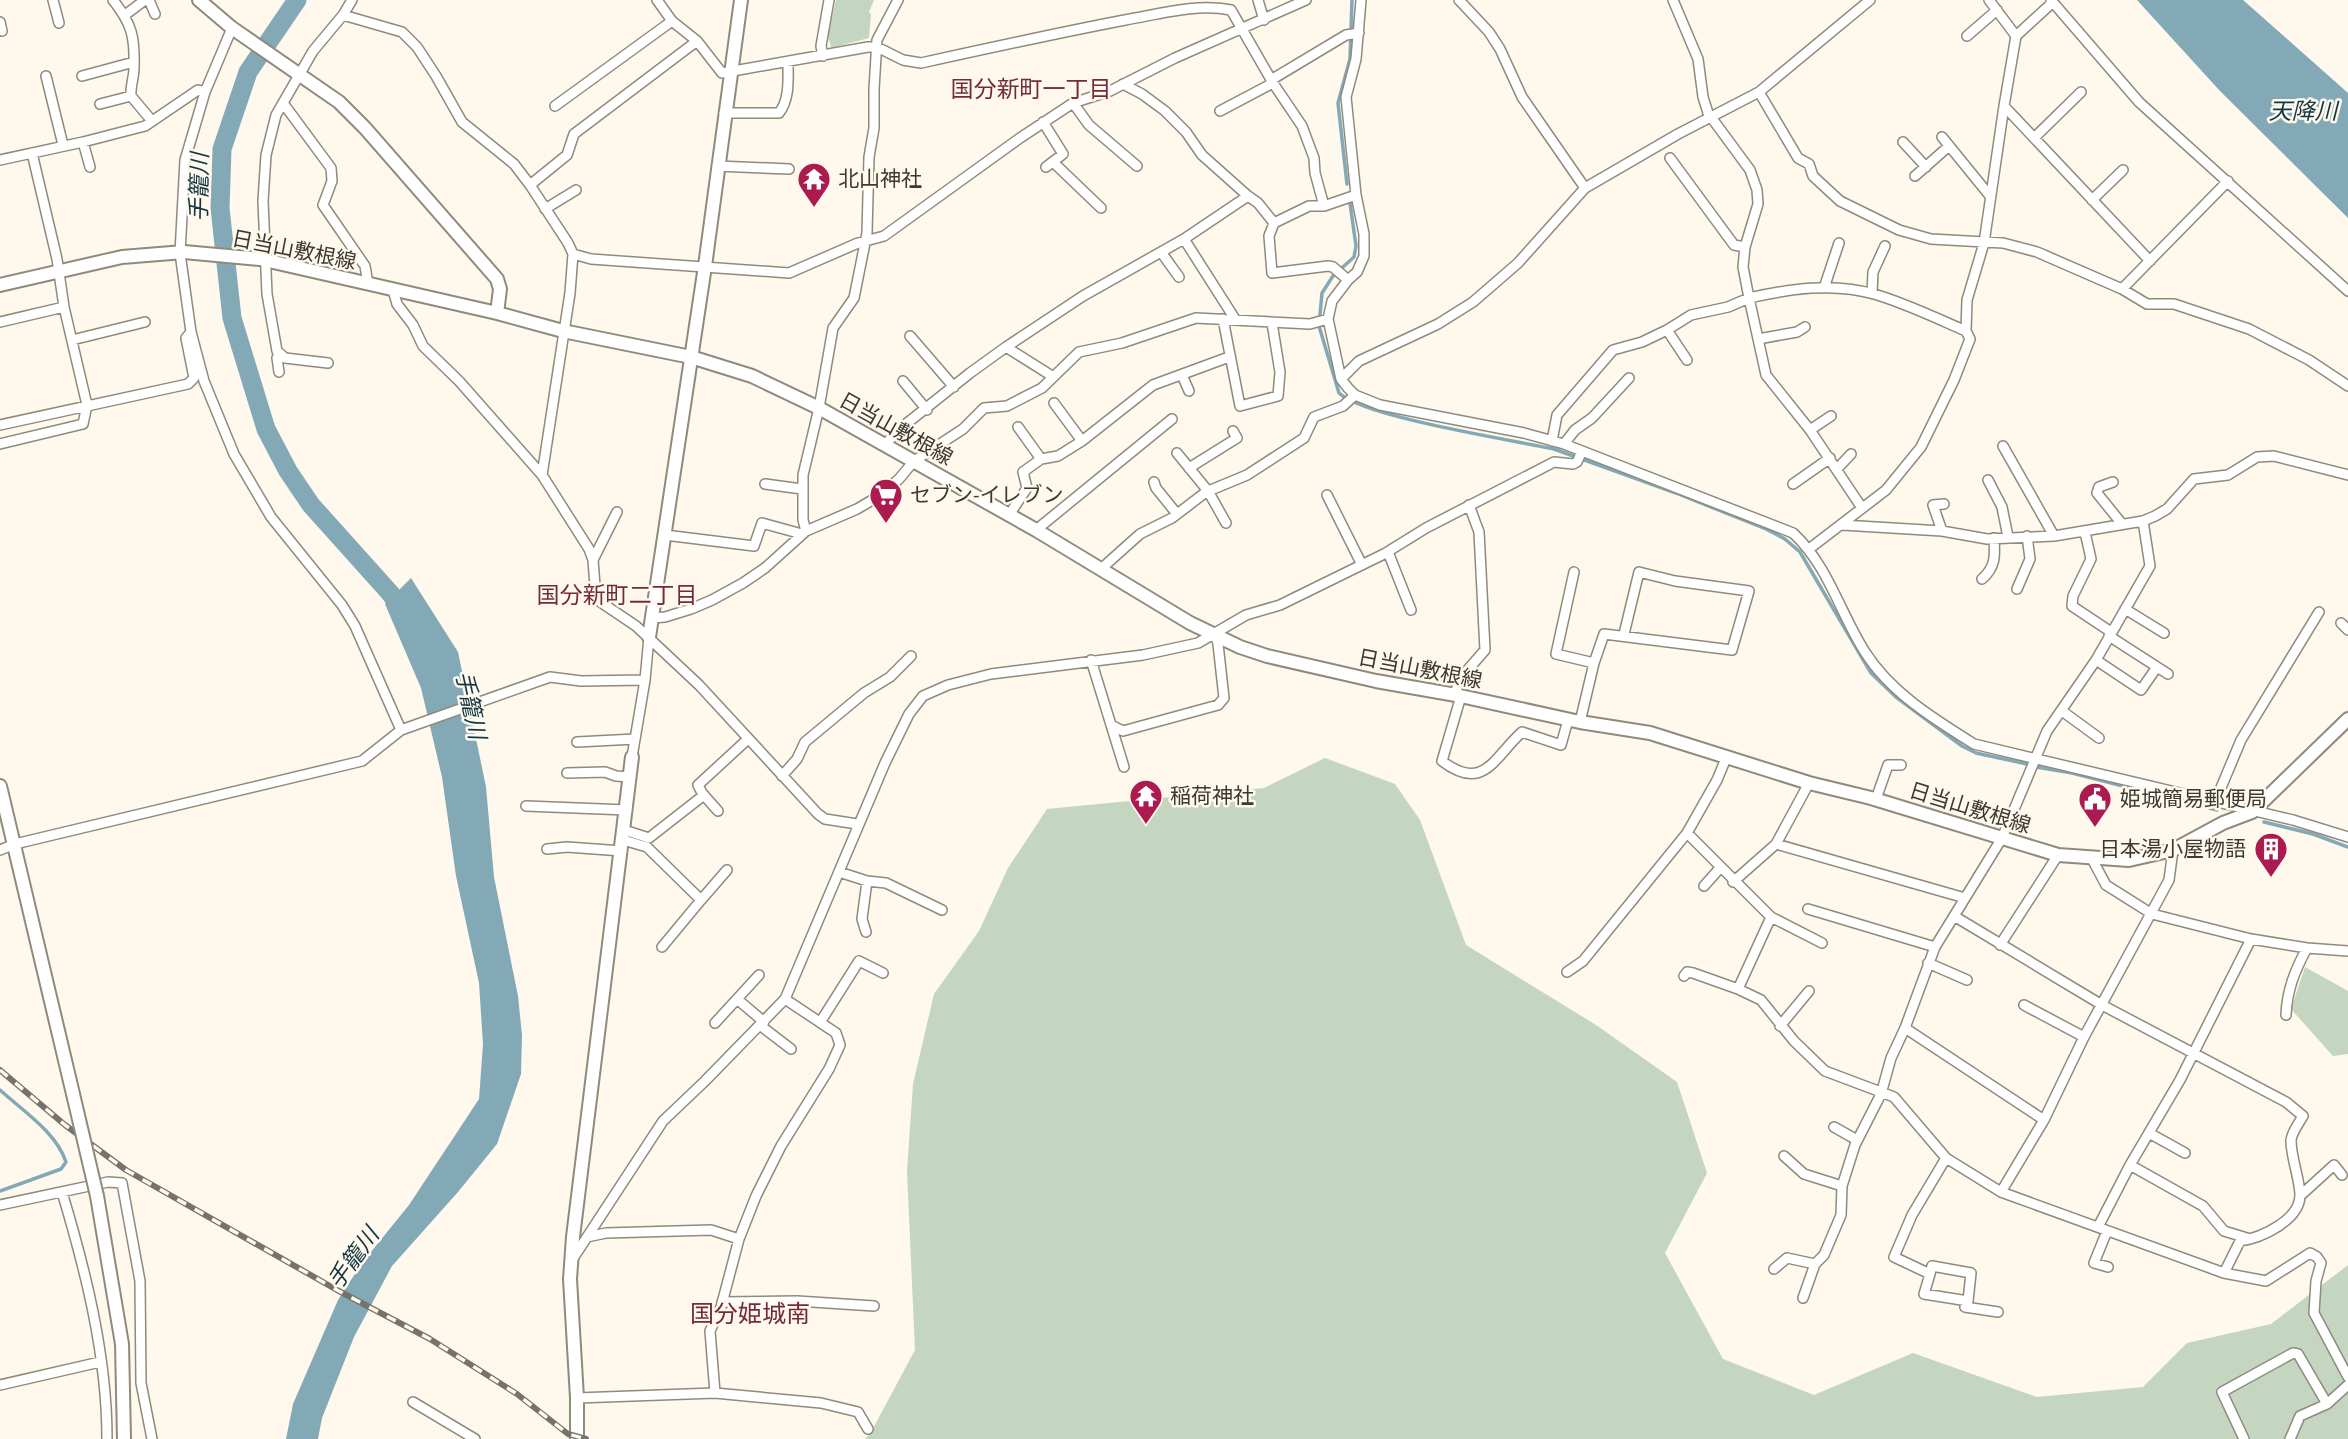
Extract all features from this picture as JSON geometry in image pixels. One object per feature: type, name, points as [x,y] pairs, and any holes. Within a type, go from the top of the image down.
[{"type":"main road","points":[[199,0],[234,29],[332,96],[359,122],[497,279],[500,289],[497,313]]},
{"type":"main road","points":[[649,637],[705,266],[741,0]]},
{"type":"main road","name":"日当山敷根線","points":[[0,285],[122,257],[182,253],[262,260],[497,313],[563,331],[691,357],[752,376],[819,408],[1102,568],[1190,623],[1240,647],[1267,656],[1376,681],[1458,695],[1574,721],[1650,733],[2058,856],[2129,860],[2173,850],[2223,823],[2252,812],[2348,719]]},
{"type":"main road","points":[[577,1439],[570,1279],[584,1140],[632,757]]},
{"type":"main road","points":[[0,786],[97,1196],[122,1344],[124,1439]]},
{"type":"street","points":[[53,0],[59,23]]},
{"type":"street","points":[[113,0],[125,15],[133,34],[131,96],[152,121]]},
{"type":"street","points":[[125,15],[147,0],[155,14]]},
{"type":"street","points":[[279,372],[279,354],[262,260],[262,201],[266,155],[276,115],[296,71],[343,15],[352,0]]},
{"type":"street","points":[[657,0],[672,21],[697,41],[722,73],[877,47],[903,60],[921,63],[1045,35],[1186,9],[1215,7],[1231,10],[1272,82],[1302,126],[1314,158],[1324,206]]},
{"type":"street","points":[[823,55],[821,46],[829,0]]},
{"type":"street","points":[[804,532],[803,475],[819,408],[833,328],[854,298],[867,233],[869,157],[874,128],[878,37],[898,0]]},
{"type":"street","points":[[1258,0],[1264,20]]},
{"type":"street","points":[[573,254],[591,259],[789,273],[864,241],[884,236],[1073,103],[1110,91],[1306,0]]},
{"type":"street","points":[[1361,0],[1353,34],[1356,59],[1346,97],[1356,195],[1364,234],[1364,256],[1357,272],[1346,278],[1332,301],[1327,319],[1341,379],[1354,396],[1410,412],[1524,433],[1564,444],[1580,456],[1793,533],[1809,549],[1864,650],[1893,686],[1946,727],[1974,744],[2347,835]]},
{"type":"street","points":[[1459,0],[1500,49],[1522,97],[1585,188]]},
{"type":"street","points":[[1673,0],[1698,59],[1703,97],[1710,118],[1750,170],[1757,190],[1758,204],[1745,247],[1743,267],[1766,374],[1830,458],[1862,509]]},
{"type":"street","points":[[1341,379],[1359,361],[1438,324],[1473,302],[1518,262],[1585,188],[1759,92],[1870,0]]},
{"type":"street","points":[[1989,0],[2016,36]]},
{"type":"street","points":[[1809,549],[1886,490],[1922,447],[1954,380],[1970,339],[1966,331],[1967,300],[1984,243],[2016,36],[2052,1],[2139,102],[2348,291]]},
{"type":"street","points":[[1967,36],[1997,10]]},
{"type":"street","points":[[343,15],[402,32],[429,66],[462,122],[514,164],[573,254],[570,293],[542,475]]},
{"type":"street","points":[[555,106],[672,21]]},
{"type":"street","points":[[234,29],[205,92],[185,160],[182,253],[191,332],[204,382],[234,454],[271,517],[342,605],[355,626],[404,729]]},
{"type":"street","points":[[1220,111],[1353,34]]},
{"type":"street","points":[[530,185],[567,155],[574,134],[697,41]]},
{"type":"street","points":[[82,76],[134,62]]},
{"type":"street","points":[[724,113],[775,114],[780,111],[788,89],[788,62]]},
{"type":"street","points":[[46,76],[63,145]]},
{"type":"street","points":[[1123,84],[1165,111],[1186,132],[1202,155],[1258,203],[1274,223]]},
{"type":"street","points":[[0,160],[145,126],[198,90],[205,92]]},
{"type":"street","points":[[1759,92],[1798,158],[1809,164],[1813,176],[1840,201],[1899,230],[1931,239],[2003,243],[2037,252],[2122,289],[2147,303],[2174,304],[2249,329],[2309,360],[2348,386]]},
{"type":"street","points":[[2034,138],[2081,92]]},
{"type":"street","points":[[100,104],[131,96]]},
{"type":"street","points":[[283,103],[331,167],[332,181],[323,205],[365,266],[369,284]]},
{"type":"street","points":[[1073,103],[1089,125],[1137,166]]},
{"type":"street","points":[[2004,106],[2150,261]]},
{"type":"street","points":[[1043,122],[1063,153],[1050,165],[1101,208]]},
{"type":"street","points":[[1942,137],[1990,196]]},
{"type":"street","points":[[83,142],[90,167]]},
{"type":"street","points":[[1903,142],[1926,167]]},
{"type":"street","points":[[1915,176],[1949,146]]},
{"type":"street","points":[[0,444],[83,424],[88,405],[64,307],[59,272],[32,153]]},
{"type":"street","points":[[1670,158],[1734,245],[1745,247]]},
{"type":"street","points":[[717,166],[789,169]]},
{"type":"street","points":[[2092,200],[2123,170]]},
{"type":"street","points":[[2122,289],[2228,181]]},
{"type":"street","points":[[545,209],[576,190]]},
{"type":"street","points":[[886,444],[897,432],[1006,347],[1083,296],[1184,239],[1248,195]]},
{"type":"street","points":[[1346,278],[1333,267],[1272,273],[1269,236],[1274,223],[1310,206],[1324,206],[1356,195]]},
{"type":"street","points":[[1184,239],[1235,319]]},
{"type":"street","points":[[1825,288],[1839,243]]},
{"type":"street","points":[[1872,293],[1873,272],[1885,246]]},
{"type":"street","points":[[1161,253],[1179,277]]},
{"type":"street","points":[[1552,441],[1557,415],[1613,350],[1642,342],[1691,315],[1727,307],[1749,298],[1794,288],[1872,293],[1966,331]]},
{"type":"street","points":[[393,290],[397,304],[413,324],[423,346],[467,390],[542,475],[589,549],[593,560],[594,590],[598,602],[636,626],[699,685],[818,814],[825,818],[857,824]]},
{"type":"street","points":[[0,322],[64,307]]},
{"type":"street","points":[[652,618],[691,609],[728,592],[754,576],[804,532],[868,503],[899,479],[914,461],[963,429],[984,408],[1007,406],[1042,388],[1079,352],[1122,343],[1196,318],[1310,324],[1327,319]]},
{"type":"street","points":[[1223,319],[1240,406],[1278,396],[1280,372],[1272,323]]},
{"type":"street","points":[[72,340],[145,322]]},
{"type":"street","points":[[1758,339],[1797,332],[1805,327]]},
{"type":"street","points":[[1667,330],[1687,360]]},
{"type":"street","points":[[0,425],[188,384],[194,378],[186,338],[191,332]]},
{"type":"street","points":[[909,336],[954,387]]},
{"type":"street","points":[[1006,347],[1052,376]]},
{"type":"street","points":[[279,354],[285,358],[328,363]]},
{"type":"street","points":[[1009,515],[1027,488],[1023,472],[1041,459],[1058,456],[1082,441],[1153,386],[1229,357]]},
{"type":"street","points":[[1182,375],[1189,391]]},
{"type":"street","points":[[1564,444],[1575,430],[1614,401],[1629,378]]},
{"type":"street","points":[[902,380],[927,410]]},
{"type":"street","points":[[1102,568],[1140,534],[1177,514],[1208,491],[1247,475],[1304,438],[1314,417],[1343,406],[1354,396]]},
{"type":"street","points":[[1054,403],[1082,441]]},
{"type":"street","points":[[1810,430],[1831,416]]},
{"type":"street","points":[[1036,530],[1172,419]]},
{"type":"street","points":[[1017,427],[1041,459]]},
{"type":"street","points":[[1189,468],[1237,438],[1233,430]]},
{"type":"street","points":[[2003,446],[2054,536]]},
{"type":"street","points":[[1177,453],[1208,491],[1226,523]]},
{"type":"street","points":[[1837,469],[1851,454]]},
{"type":"street","points":[[572,1260],[663,1121],[785,999],[857,824],[909,714],[923,696],[948,685],[991,674],[1181,648],[1198,643],[1247,615],[1280,605],[1363,565],[1469,505],[1554,462],[1573,464],[1580,456]]},
{"type":"street","points":[[1842,525],[1942,531],[1994,538],[2054,536],[2143,521],[2167,509],[2194,479],[2228,474],[2257,457],[2274,456],[2348,475]]},
{"type":"street","points":[[1793,484],[1830,458]]},
{"type":"street","points":[[1989,480],[2002,507],[2008,537]]},
{"type":"street","points":[[1154,482],[1177,514]]},
{"type":"street","points":[[2113,482],[2099,487],[2096,491],[2122,524]]},
{"type":"street","points":[[765,484],[802,489]]},
{"type":"street","points":[[1326,495],[1363,565]]},
{"type":"street","points":[[1942,531],[1933,505],[1944,504]]},
{"type":"street","points":[[1469,505],[1479,532],[1485,650],[1458,681],[1458,695],[1442,761],[1457,772],[1474,774],[1493,765],[1522,732],[1561,745],[1574,721],[1604,634],[1624,634],[1732,650],[1749,591],[1675,581],[1639,572],[1624,634]]},
{"type":"street","points":[[593,560],[617,512]]},
{"type":"street","points":[[1803,1298],[1815,1264],[1824,1255],[1841,1215],[1842,1186],[1857,1140],[1881,1094],[1891,1058],[1935,947],[2002,838],[2047,731],[2096,660],[2150,566],[2143,521]]},
{"type":"street","points":[[665,535],[754,546],[762,523],[804,532]]},
{"type":"street","points":[[2085,532],[2091,559],[2073,596],[2072,606],[2168,674]]},
{"type":"street","points":[[2017,589],[2030,559],[2027,537]]},
{"type":"street","points":[[1982,579],[1995,560],[1994,538]]},
{"type":"street","points":[[1388,552],[1411,610]]},
{"type":"street","points":[[1574,572],[1556,654],[1594,663]]},
{"type":"street","points":[[2125,609],[2164,633]]},
{"type":"street","points":[[2215,802],[2241,740],[2319,611]]},
{"type":"street","points":[[1111,725],[1123,730],[1218,705],[1224,698],[1215,633]]},
{"type":"street","points":[[632,757],[649,637]]},
{"type":"street","points":[[782,776],[797,759],[805,742],[864,693],[890,677],[911,656]]},
{"type":"street","points":[[1091,660],[1124,767]]},
{"type":"street","points":[[2096,660],[2141,690],[2157,667]]},
{"type":"street","points":[[0,850],[15,844],[355,763],[369,757],[404,729],[550,677],[581,681],[645,680]]},
{"type":"street","points":[[2062,711],[2099,738]]},
{"type":"street","points":[[577,742],[635,739]]},
{"type":"street","points":[[718,811],[698,785],[748,739]]},
{"type":"street","points":[[1567,972],[1583,961],[1687,833],[1717,780],[1727,756]]},
{"type":"street","points":[[1876,799],[1888,765],[1901,765]]},
{"type":"street","points":[[568,773],[605,772],[630,777]]},
{"type":"street","points":[[1733,882],[1776,844],[1809,783]]},
{"type":"street","points":[[547,849],[649,838],[704,795]]},
{"type":"street","points":[[526,806],[627,810]]},
{"type":"street","points":[[1687,833],[1733,882],[1771,917],[1822,943]]},
{"type":"street","points":[[623,841],[646,847],[701,900]]},
{"type":"street","points":[[1776,844],[1965,898]]},
{"type":"street","points":[[2001,1192],[2044,1120],[2084,1037],[2169,880],[2173,850]]},
{"type":"street","points":[[2000,945],[2058,856]]},
{"type":"street","points":[[2091,857],[2106,885],[2151,914],[2251,939],[2348,951]]},
{"type":"street","points":[[1704,886],[1720,868]]},
{"type":"street","points":[[663,947],[727,870]]},
{"type":"street","points":[[839,872],[867,881],[886,883],[942,911]]},
{"type":"street","points":[[866,932],[862,919],[867,881]]},
{"type":"street","points":[[1808,909],[1935,947]]},
{"type":"street","points":[[1955,916],[2102,1005],[2286,1102],[2303,1116],[2291,1137],[2300,1196],[2295,1211],[2279,1225],[2251,1240],[2240,1241],[2224,1273]]},
{"type":"street","points":[[1738,989],[1771,917]]},
{"type":"street","points":[[2108,1267],[2094,1263],[2102,1229],[2130,1165],[2194,1053],[2251,939]]},
{"type":"street","points":[[2286,1015],[2287,996],[2307,948]]},
{"type":"street","points":[[821,1021],[859,961],[883,973]]},
{"type":"street","points":[[1928,963],[1967,980]]},
{"type":"street","points":[[1684,976],[1687,972],[1693,973],[1761,1000],[1780,1026],[1825,1071],[1894,1097],[1947,1158],[2001,1192],[2224,1273],[2266,1281],[2311,1253],[2320,1263],[2314,1313],[2348,1377]]},
{"type":"street","points":[[715,1023],[759,975]]},
{"type":"street","points":[[1780,1026],[1809,991]]},
{"type":"street","points":[[737,999],[791,1049]]},
{"type":"street","points":[[715,1393],[710,1331],[722,1302],[739,1239],[780,1146],[829,1069],[838,1050],[838,1036],[821,1021],[785,999]]},
{"type":"street","points":[[2024,1005],[2084,1037]]},
{"type":"street","points":[[1905,1028],[2044,1120]]},
{"type":"street","points":[[1834,1127],[1857,1140]]},
{"type":"street","points":[[2149,1133],[2185,1153]]},
{"type":"street","points":[[1784,1156],[1804,1174],[1842,1186]]},
{"type":"street","points":[[1930,1274],[1894,1257],[1912,1215],[1947,1158]]},
{"type":"street","points":[[2130,1165],[2203,1206],[2224,1231],[2251,1240]]},
{"type":"street","points":[[2300,1196],[2334,1166],[2342,1175]]},
{"type":"street","points":[[0,1205],[108,1182],[122,1183],[140,1280],[141,1383],[152,1439]]},
{"type":"street","points":[[62,1192],[75,1233],[96,1326],[107,1396],[107,1439]]},
{"type":"street","points":[[587,1237],[606,1233],[711,1230],[739,1239]]},
{"type":"street","points":[[1774,1269],[1787,1258],[1815,1264]]},
{"type":"street","points":[[1968,1301],[1924,1294],[1932,1266],[1972,1273],[1968,1301],[1965,1307],[1998,1312]]},
{"type":"street","points":[[722,1302],[797,1301],[874,1306]]},
{"type":"street","points":[[2245,1439],[2222,1392],[2293,1353],[2298,1354],[2327,1404]]},
{"type":"street","points":[[0,1385],[100,1362]]},
{"type":"street","points":[[2290,1439],[2300,1416],[2327,1404],[2348,1385]]},
{"type":"street","points":[[577,1398],[715,1393],[821,1403],[858,1412],[868,1429]]},
{"type":"street","points":[[412,1402],[475,1439]]},
{"type":"street","points":[[455,1427],[456,1439]]},
{"type":"green space","points":[[836,0],[874,0],[869,12],[869,38],[831,48],[828,35]]},
{"type":"green space","points":[[1325,758],[1395,784],[1420,820],[1466,945],[1596,1025],[1677,1082],[1707,1173],[1665,1253],[1723,1359],[1814,1395],[1913,1353],[2037,1397],[2143,1387],[2187,1343],[2271,1324],[2348,1265],[2348,1439],[865,1439],[915,1350],[907,1171],[913,1084],[934,994],[979,931],[1008,868],[1047,809],[1264,788]]},
{"type":"green space","points":[[2305,967],[2348,991],[2348,1054],[2333,1056],[2291,1009]]},
{"type":"water","name":"天降川","points":[[2137,0],[2243,0],[2348,93],[2348,218],[2220,91]]},
{"type":"water","points":[[411,578],[458,652],[486,787],[494,877],[518,996],[522,1035],[521,1074],[497,1144],[392,1266],[354,1337],[322,1418],[318,1439],[286,1439],[293,1404],[338,1300],[362,1263],[409,1205],[479,1099],[483,1044],[479,983],[456,876],[442,777],[421,688],[385,604]]},
{"type":"waterway","name":"手籠川","points":[[297,0],[248,72],[222,149],[220,208],[232,318],[266,429],[288,471],[311,505],[409,617]]},
{"type":"waterway","points":[[1347,184],[1338,103],[1350,59],[1352,0]]},
{"type":"waterway","points":[[1350,203],[1356,246],[1354,257],[1333,276],[1322,293],[1319,326],[1339,393],[1377,411],[1407,419],[1554,449],[1676,493],[1785,539],[1800,552],[1871,673],[1896,697],[1962,746],[1976,753],[2027,764]]},
{"type":"waterway","points":[[2036,767],[2072,773],[2217,810]]},
{"type":"waterway","points":[[2264,822],[2313,834],[2348,847]]},
{"type":"waterway","points":[[0,1090],[47,1132],[66,1162],[61,1169],[0,1191]]},
{"type":"railway","points":[[0,1070],[65,1125],[126,1170],[337,1290],[430,1339],[517,1394],[568,1434],[586,1439]]},
{"type":"place","name":"北山神社","points":[[814,209]]},
{"type":"place","name":"セブン-イレブン","points":[[886,525]]},
{"type":"place","name":"稲荷神社","points":[[1146,826]]},
{"type":"place","name":"姫城簡易郵便局","points":[[2095,829]]},
{"type":"place","name":"日本湯小屋物語","points":[[2271,879]]},
{"type":"district","name":"国分新町一丁目","points":[[1031,89]]},
{"type":"district","name":"国分新町二丁目","points":[[617,595]]},
{"type":"district","name":"国分姫城南","points":[[750,1314]]}]
